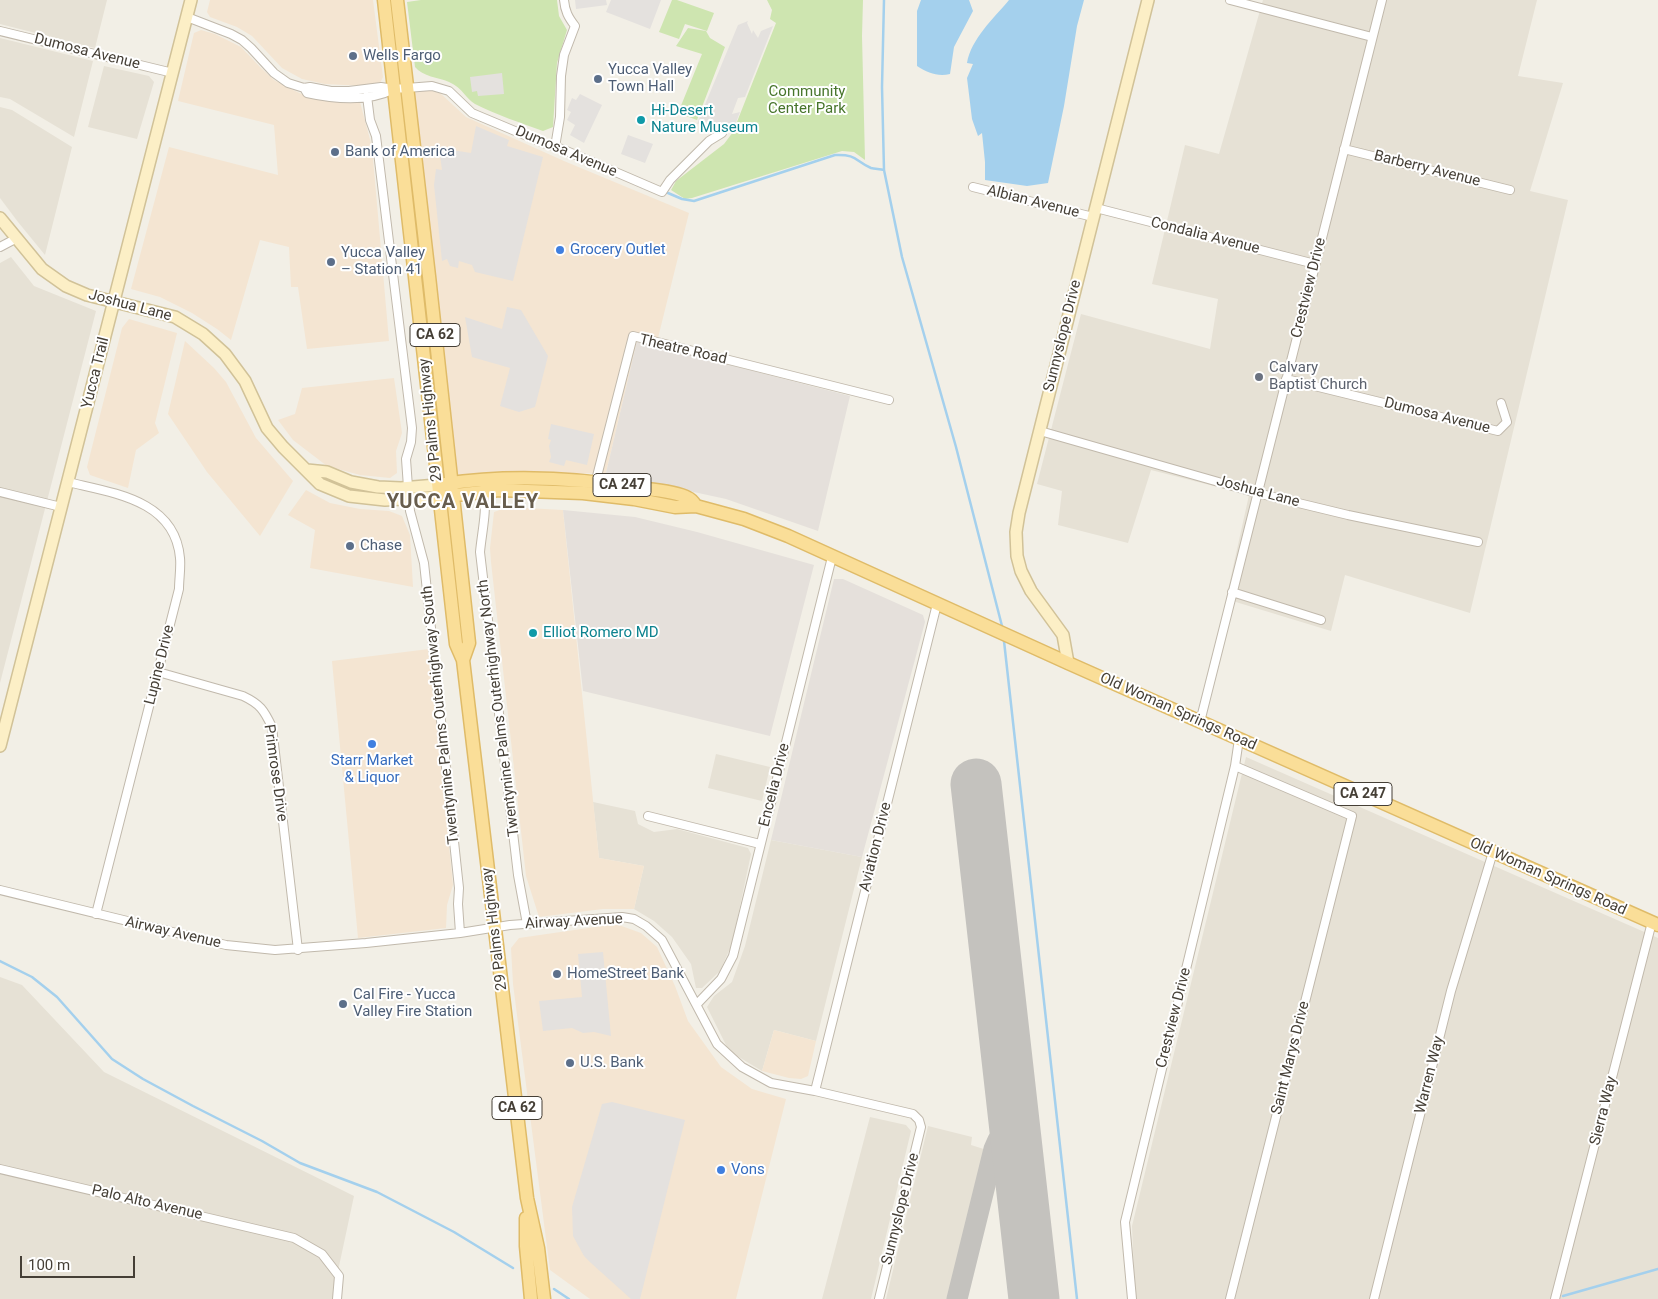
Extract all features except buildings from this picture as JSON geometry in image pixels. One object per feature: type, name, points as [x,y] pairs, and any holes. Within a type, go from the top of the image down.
[{"type":"main road","name":"Yucca Trail","points":[[0,746],[191,0]]},
{"type":"main road","name":"29 Palms Highway","points":[[384,0],[400,88],[429,276],[469,643],[463,660]]},
{"type":"main road","name":"29 Palms Highway","points":[[397,0],[400,88],[438,491],[456,644],[463,660],[527,1198],[538,1248],[544,1299]]},
{"type":"main road","name":"Sunnyslope Drive","points":[[1068,663],[1064,635],[1031,591],[1021,571],[1017,556],[1016,532],[1019,513],[1148,0]]},
{"type":"main road","name":"Joshua Lane","points":[[0,218],[42,269],[66,286],[87,295],[175,317],[203,334],[225,354],[245,381],[267,428],[320,484],[349,496],[385,500],[409,499],[438,491]]},
{"type":"main road","points":[[307,470],[327,472],[362,485],[408,487],[438,491]]},
{"type":"main road","name":"Old Woman Springs Road","points":[[438,491],[528,478],[594,488],[662,491],[688,498],[696,506],[744,519],[788,536],[1068,663],[1655,924]]},
{"type":"main road","name":"Old Woman Springs Road","points":[[452,488],[484,491],[550,491],[594,488]]},
{"type":"main road","name":"29 Palms Highway","points":[[527,1198],[526,1246],[531,1299]]},
{"type":"street","points":[[555,147],[560,117],[561,76],[564,55],[575,26],[568,18],[564,0]]},
{"type":"street","points":[[1230,0],[1372,37]]},
{"type":"street","name":"Crestview Drive","points":[[1200,722],[1382,0]]},
{"type":"street","name":"Dumosa Avenue","points":[[187,17],[237,37],[251,48],[274,73],[288,83],[304,88],[310,87],[331,91],[381,87],[432,86],[449,91],[472,113],[662,192],[670,180],[709,141],[722,133]]},
{"type":"street","name":"Dumosa Avenue","points":[[0,31],[173,73]]},
{"type":"street","name":"Dumosa Avenue","points":[[304,88],[307,93],[319,96],[348,97],[382,95],[400,88]]},
{"type":"street","points":[[367,96],[370,120],[376,136],[412,428],[411,442],[406,459],[408,487]]},
{"type":"street","name":"Barberry Avenue","points":[[1344,149],[1510,190]]},
{"type":"street","name":"Albian Avenue","points":[[973,187],[1094,213]]},
{"type":"street","name":"Condalia Avenue","points":[[1094,213],[1315,264]]},
{"type":"street","points":[[0,247],[17,238]]},
{"type":"street","name":"Theatre Road","points":[[594,488],[633,336],[889,400]]},
{"type":"street","name":"Dumosa Avenue","points":[[1286,379],[1498,431],[1507,422],[1501,403]]},
{"type":"street","name":"Joshua Lane","points":[[1040,431],[1257,493],[1478,542]]},
{"type":"street","name":"Lupine Drive","points":[[68,482],[126,496],[145,504],[164,519],[175,537],[180,558],[179,589],[96,914]]},
{"type":"street","name":"Twentynine Palms Outerhighway North","points":[[484,491],[486,510],[480,552],[518,875],[527,924]]},
{"type":"street","points":[[0,492],[61,507]]},
{"type":"street","name":"Twentynine Palms Outerhighway South","points":[[409,499],[410,511],[425,570],[460,888],[458,904],[460,933]]},
{"type":"street","name":"Encelia Drive","points":[[697,1004],[720,978],[733,956],[832,556]]},
{"type":"street","points":[[1232,592],[1321,620]]},
{"type":"street","name":"Aviation Drive","points":[[815,1091],[937,604]]},
{"type":"street","name":"Primrose Drive","points":[[158,672],[243,696],[255,702],[264,710],[272,727],[298,950]]},
{"type":"street","name":"Crestview Drive","points":[[1134,1299],[1125,1222],[1239,739]]},
{"type":"street","name":"Saint Marys Drive","points":[[1230,1299],[1352,816],[1234,766]]},
{"type":"street","points":[[648,816],[760,844]]},
{"type":"street","name":"Warren Way","points":[[1374,1299],[1451,991],[1493,852]]},
{"type":"street","name":"Airway Avenue","points":[[0,890],[226,946],[266,950],[298,950],[460,933],[494,927],[622,916],[646,926],[662,940],[717,1044],[742,1067],[771,1083],[815,1091],[913,1114],[919,1120]]},
{"type":"street","name":"Sierra Way","points":[[1556,1299],[1655,924]]},
{"type":"street","name":"Sunnyslope Drive","points":[[879,1299],[922,1127],[919,1120]]},
{"type":"street","name":"Palo Alto Avenue","points":[[0,1169],[294,1238],[322,1254],[339,1276],[337,1299]]},
{"type":"shaded area","points":[[0,0],[107,0],[95,48],[0,24]]},
{"type":"shaded area","points":[[210,0],[373,0],[383,77],[380,83],[364,86],[325,84],[302,79],[282,68],[252,36],[237,27],[210,17],[207,12]]},
{"type":"shaded area","points":[[575,0],[606,0],[607,5],[576,9]]},
{"type":"shaded area","points":[[611,0],[661,0],[650,29],[606,12]]},
{"type":"shaded area","points":[[1263,0],[1537,0],[1518,76],[1563,83],[1530,191],[1568,200],[1470,613],[1345,575],[1331,631],[1226,599],[1249,495],[1151,470],[1128,543],[1058,525],[1062,491],[1037,484],[1081,314],[1210,349],[1218,299],[1152,284],[1185,145],[1219,154]]},
{"type":"shaded area","points":[[748,21],[747,23],[752,34],[753,30],[758,38],[761,31],[773,26],[745,97],[738,98],[732,114],[740,112],[733,130],[722,133],[718,123],[715,127],[710,117],[709,121],[697,124],[738,25]]},
{"type":"shaded area","points":[[201,30],[215,34],[241,47],[274,80],[306,96],[360,102],[372,147],[389,341],[307,349],[298,287],[291,287],[289,247],[260,240],[231,340],[192,313],[160,297],[131,289],[169,147],[278,175],[274,125],[178,101],[194,33]]},
{"type":"shaded area","points":[[0,38],[93,61],[74,137],[10,99],[0,97]]},
{"type":"shaded area","points":[[104,66],[149,76],[154,82],[137,139],[88,127]]},
{"type":"shaded area","points":[[502,73],[504,94],[478,96],[477,91],[472,92],[470,77]]},
{"type":"shaded area","points":[[429,90],[440,93],[466,117],[564,161],[689,213],[656,346],[637,342],[606,473],[455,476],[409,92]]},
{"type":"shaded area","points":[[580,94],[602,105],[584,143],[570,135],[575,125],[567,120],[571,112],[567,110],[572,98],[576,100]]},
{"type":"shaded area","points":[[0,107],[12,110],[72,147],[45,255],[0,198]]},
{"type":"shaded area","points":[[476,126],[509,140],[507,146],[543,157],[513,281],[475,272],[472,265],[459,261],[458,268],[450,266],[447,259],[442,261],[434,185],[436,169],[442,170],[439,148],[471,153]]},
{"type":"shaded area","points":[[628,135],[653,144],[645,163],[621,154]]},
{"type":"shaded area","points":[[11,257],[34,286],[96,311],[0,683],[0,263]]},
{"type":"shaded area","points":[[507,307],[521,310],[548,356],[535,407],[519,412],[500,406],[510,368],[472,357],[465,317],[502,329]]},
{"type":"shaded area","points":[[129,319],[177,333],[155,423],[159,433],[136,450],[128,488],[90,475],[87,467],[122,328]]},
{"type":"shaded area","points":[[185,341],[226,382],[256,438],[293,481],[260,536],[207,472],[168,414]]},
{"type":"shaded area","points":[[637,341],[850,396],[818,531],[726,499],[606,473]]},
{"type":"shaded area","points":[[394,378],[402,433],[396,451],[397,473],[390,478],[360,475],[327,466],[293,440],[278,420],[295,414],[302,388]]},
{"type":"shaded area","points":[[551,424],[594,434],[587,465],[566,460],[564,466],[549,462],[551,457],[549,446],[551,440],[548,439]]},
{"type":"shaded area","points":[[306,490],[330,503],[360,509],[389,511],[402,516],[410,535],[413,587],[310,568],[315,530],[288,515]]},
{"type":"shaded area","points":[[508,507],[563,510],[599,858],[644,866],[634,909],[603,909],[539,917],[526,876],[490,548],[494,512]]},
{"type":"shaded area","points":[[563,510],[635,517],[697,532],[814,565],[770,736],[583,691]]},
{"type":"shaded area","points":[[834,579],[843,579],[923,615],[925,622],[862,857],[771,840]]},
{"type":"shaded area","points":[[429,649],[453,885],[447,905],[446,928],[358,938],[332,661]]},
{"type":"shaded area","points":[[716,754],[770,767],[762,801],[708,788]]},
{"type":"shaded area","points":[[1246,757],[1658,938],[1658,1299],[1135,1299],[1132,1226]]},
{"type":"shaded area","points":[[593,802],[635,811],[638,824],[654,832],[677,829],[748,848],[751,854],[732,944],[720,971],[702,988],[696,988],[691,964],[672,937],[654,921],[634,909],[644,866],[599,858]]},
{"type":"shaded area","points":[[771,840],[862,857],[816,1041],[774,1030],[762,1071],[729,1051],[707,1007],[714,996],[732,982],[745,946]]},
{"type":"shaded area","points":[[616,924],[641,933],[657,947],[675,986],[688,1021],[721,1067],[752,1089],[786,1099],[736,1299],[590,1299],[550,1270],[513,984],[511,948],[519,938]]},
{"type":"shaded area","points":[[603,952],[611,1036],[594,1032],[583,1033],[572,1028],[543,1031],[539,1001],[582,997],[578,954]]},
{"type":"shaded area","points":[[0,977],[22,985],[104,1072],[354,1196],[332,1299],[0,1299]]},
{"type":"shaded area","points":[[774,1030],[816,1041],[808,1076],[801,1079],[789,1078],[762,1071]]},
{"type":"shaded area","points":[[612,1102],[685,1120],[640,1299],[631,1299],[591,1263],[584,1256],[573,1236],[572,1207],[602,1104]]},
{"type":"shaded area","points":[[870,1117],[906,1125],[911,1131],[871,1299],[822,1299]]},
{"type":"shaded area","points":[[928,1126],[972,1137],[971,1145],[990,1151],[952,1299],[886,1299]]},
{"type":"green space","points":[[421,0],[557,0],[559,16],[567,30],[557,63],[553,127],[543,131],[492,112],[472,102],[454,84],[426,75],[418,70],[415,67],[407,2]]},
{"type":"green space","points":[[672,0],[714,13],[707,31],[685,24],[679,39],[659,32]]},
{"type":"green space","name":"Community Center Park","points":[[767,0],[863,0],[865,160],[854,152],[842,151],[685,199],[671,190],[676,181],[724,144],[733,132],[776,23],[770,19],[772,10]]},
{"type":"green space","points":[[688,28],[706,31],[710,38],[725,47],[697,120],[678,113],[702,54],[676,46]]},
{"type":"water","points":[[921,0],[969,0],[973,11],[954,47],[950,74],[933,74],[917,66],[917,11]]},
{"type":"water","points":[[1009,0],[1084,0],[1077,26],[1064,106],[1048,183],[1027,186],[985,180],[982,133],[978,136],[972,119],[967,78],[973,64],[967,63],[969,54],[978,37]]},
{"type":"waterway","points":[[884,0],[882,87],[884,170],[902,257],[956,447],[1002,626]]},
{"type":"waterway","points":[[668,193],[682,199],[694,201],[835,155],[852,157],[871,168],[884,170]]},
{"type":"waterway","points":[[1004,641],[1077,1299]]},
{"type":"waterway","points":[[0,961],[32,977],[57,997],[112,1059],[143,1079],[300,1163],[377,1192],[454,1232],[513,1268]]},
{"type":"waterway","points":[[1563,1296],[1658,1269]]},
{"type":"waterway","points":[[554,1289],[569,1299]]},
{"type":"taxiway","points":[[957,1299],[994,1149],[1003,1133],[1014,1131]]},
{"type":"runway","points":[[976,784],[1034,1299]]},
{"type":"place","name":"Wells Fargo","points":[[353,56]]},
{"type":"place","name":"Yucca Valley Town Hall","points":[[598,79]]},
{"type":"place","name":"Hi-Desert Nature Museum","points":[[641,120]]},
{"type":"place","name":"Bank of America","points":[[335,152]]},
{"type":"place","name":"Grocery Outlet","points":[[560,250]]},
{"type":"place","name":"Yucca Valley – Station 41","points":[[331,262]]},
{"type":"place","name":"Calvary Baptist Church","points":[[1259,377]]},
{"type":"place","name":"Chase","points":[[350,546]]},
{"type":"place","name":"Elliot Romero MD","points":[[533,633]]},
{"type":"place","name":"Starr Market & Liquor","points":[[372,744]]},
{"type":"place","name":"HomeStreet Bank","points":[[557,974]]},
{"type":"place","name":"Cal Fire - Yucca Valley Fire Station","points":[[343,1004]]},
{"type":"place","name":"U.S. Bank","points":[[570,1063]]},
{"type":"place","name":"Vons","points":[[721,1170]]},
{"type":"district","name":"YUCCA VALLEY","points":[[463,503]]}]
